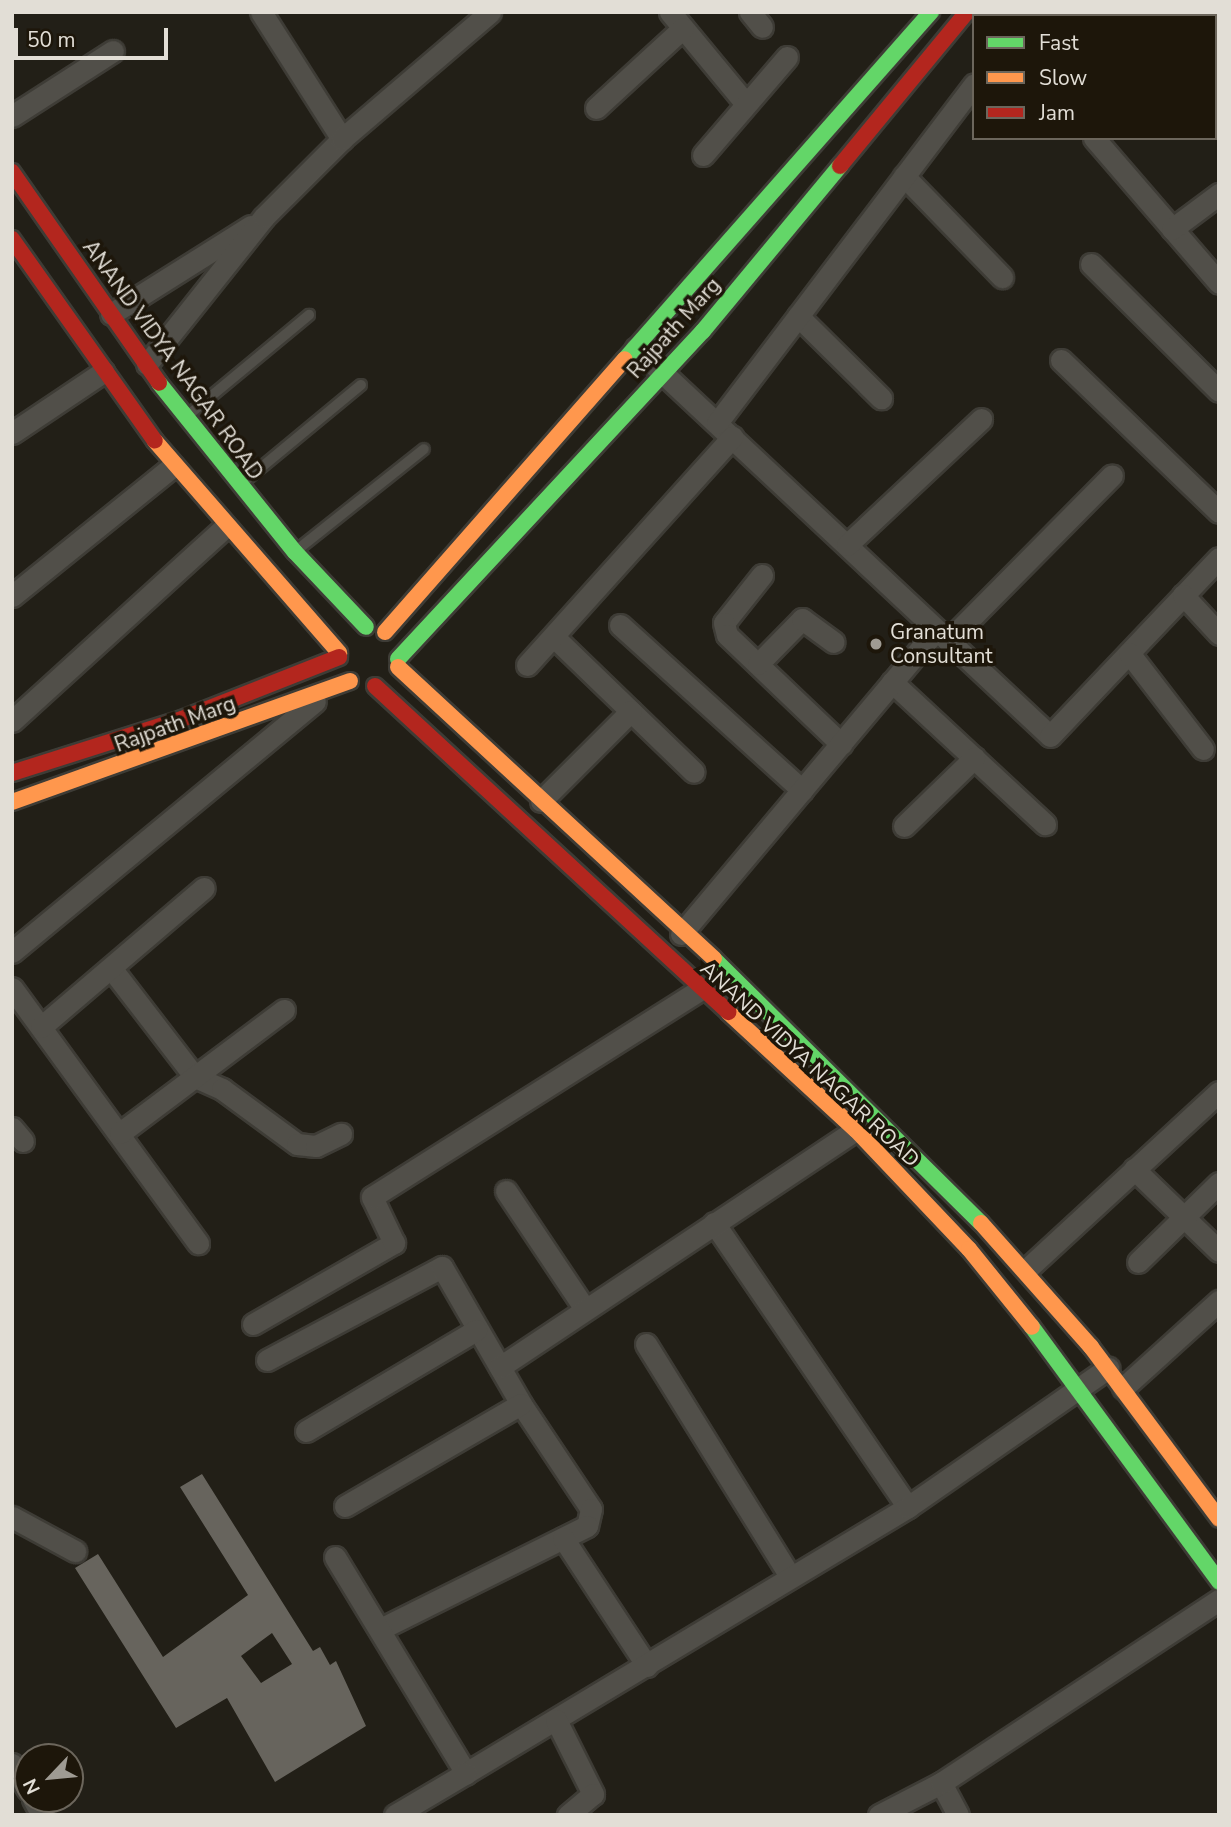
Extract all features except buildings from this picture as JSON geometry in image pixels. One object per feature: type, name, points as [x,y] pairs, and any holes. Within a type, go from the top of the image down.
[{"type":"main road","name":"Rajpath Marg","points":[[385,632],[931,12]]},
{"type":"main road","name":"Rajpath Marg","points":[[398,663],[703,331],[967,12]]},
{"type":"main road","name":"ANAND VIDYA NAGAR ROAD","points":[[12,172],[184,419],[295,552],[366,627]]},
{"type":"main road","points":[[12,239],[103,372],[173,466],[224,528],[339,655]]},
{"type":"main road","points":[[366,627],[385,632],[399,649],[398,663],[388,681],[375,686],[342,684],[339,655],[346,636],[366,627]]},
{"type":"main road","name":"Rajpath Marg","points":[[12,773],[182,719],[339,655]]},
{"type":"main road","name":"ANAND VIDYA NAGAR ROAD","points":[[398,663],[681,934],[881,1119],[1027,1269],[1124,1388],[1219,1519]]},
{"type":"main road","name":"Rajpath Marg","points":[[12,802],[160,753],[342,684]]},
{"type":"main road","name":"ANAND VIDYA NAGAR ROAD","points":[[375,686],[700,990],[856,1130],[969,1249],[1081,1386],[1219,1582]]},
{"type":"street","points":[[261,12],[342,139]]},
{"type":"street","points":[[147,364],[264,217],[342,139],[490,12]]},
{"type":"street","points":[[596,108],[676,20],[746,104]]},
{"type":"street","points":[[12,116],[114,51]]},
{"type":"street","points":[[703,155],[787,57]]},
{"type":"street","points":[[527,664],[554,637],[725,430],[798,316],[972,87]]},
{"type":"street","points":[[1096,140],[1219,283]]},
{"type":"street","points":[[904,176],[1002,277]]},
{"type":"street","points":[[1172,229],[1219,194]]},
{"type":"street","points":[[111,314],[264,217]]},
{"type":"street","points":[[1091,264],[1219,391]]},
{"type":"street","points":[[798,316],[881,398]]},
{"type":"street","points":[[636,348],[1050,736],[1219,558]]},
{"type":"street","points":[[1061,360],[1219,512]]},
{"type":"street","points":[[12,433],[103,372]]},
{"type":"street","points":[[847,545],[982,419]]},
{"type":"street","points":[[12,596],[173,466]]},
{"type":"street","points":[[681,934],[892,682],[1112,475]]},
{"type":"street","points":[[12,721],[224,528]]},
{"type":"street","points":[[762,575],[724,623],[727,635],[841,744]]},
{"type":"street","points":[[1183,596],[1219,634]]},
{"type":"street","points":[[758,664],[802,620],[834,642]]},
{"type":"street","points":[[620,625],[802,790]]},
{"type":"street","points":[[554,637],[694,772]]},
{"type":"street","points":[[1129,653],[1203,749]]},
{"type":"street","points":[[892,682],[1045,824]]},
{"type":"street","points":[[12,952],[342,684]]},
{"type":"street","points":[[541,801],[631,711]]},
{"type":"street","points":[[904,826],[974,758]]},
{"type":"street","points":[[41,1027],[204,888]]},
{"type":"street","points":[[111,968],[195,1077],[222,1089],[297,1144],[316,1146],[341,1134]]},
{"type":"street","points":[[12,988],[198,1243]]},
{"type":"street","points":[[253,1324],[394,1243],[372,1197],[700,990]]},
{"type":"street","points":[[120,1133],[284,1010]]},
{"type":"street","points":[[1027,1269],[1219,1092]]},
{"type":"street","points":[[500,1367],[856,1130]]},
{"type":"street","points":[[1134,1169],[1181,1220],[1218,1249]]},
{"type":"street","points":[[1138,1262],[1219,1183]]},
{"type":"street","points":[[506,1191],[585,1309]]},
{"type":"street","points":[[714,1223],[908,1507]]},
{"type":"street","points":[[267,1360],[442,1267],[521,1404],[591,1509],[587,1526],[382,1628]]},
{"type":"street","points":[[1124,1388],[1219,1301]]},
{"type":"street","points":[[306,1431],[476,1330]]},
{"type":"street","points":[[646,1345],[790,1576]]},
{"type":"street","points":[[395,1815],[424,1807],[466,1773],[908,1507],[1108,1368]]},
{"type":"street","points":[[345,1506],[521,1404]]},
{"type":"street","points":[[12,1517],[75,1551]]},
{"type":"street","points":[[562,1538],[647,1666]]},
{"type":"street","points":[[335,1557],[382,1628],[466,1773]]},
{"type":"street","points":[[879,1815],[941,1783],[1219,1600]]},
{"type":"street","points":[[555,1720],[593,1794],[568,1815]]},
{"type":"street","points":[[941,1783],[958,1815]]},
{"type":"lane","points":[[184,419],[309,315]]},
{"type":"lane","points":[[238,486],[361,385]]},
{"type":"lane","points":[[295,552],[425,449]]},
{"type":"traffic: fast","points":[[625,359],[931,12]]},
{"type":"traffic: fast","points":[[398,659],[703,331],[840,166]]},
{"type":"traffic: fast","points":[[159,383],[295,552],[366,627]]},
{"type":"traffic: fast","points":[[714,959],[981,1223]]},
{"type":"traffic: fast","points":[[1032,1327],[1219,1582]]},
{"type":"traffic: slow","points":[[385,632],[625,359]]},
{"type":"traffic: slow","points":[[155,441],[339,653]]},
{"type":"traffic: slow","points":[[398,667],[714,959]]},
{"type":"traffic: slow","points":[[12,802],[350,681]]},
{"type":"traffic: slow","points":[[728,1012],[856,1130],[969,1249],[1032,1327]]},
{"type":"traffic: slow","points":[[981,1223],[1091,1347],[1219,1519]]},
{"type":"traffic: jam","points":[[840,166],[967,12]]},
{"type":"traffic: jam","points":[[12,172],[159,383]]},
{"type":"traffic: jam","points":[[12,239],[155,441]]},
{"type":"traffic: jam","points":[[12,773],[182,719],[339,657]]},
{"type":"traffic: jam","points":[[375,686],[728,1012]]},
{"type":"place","name":"Granatum Consultant","points":[[876,644]]}]
